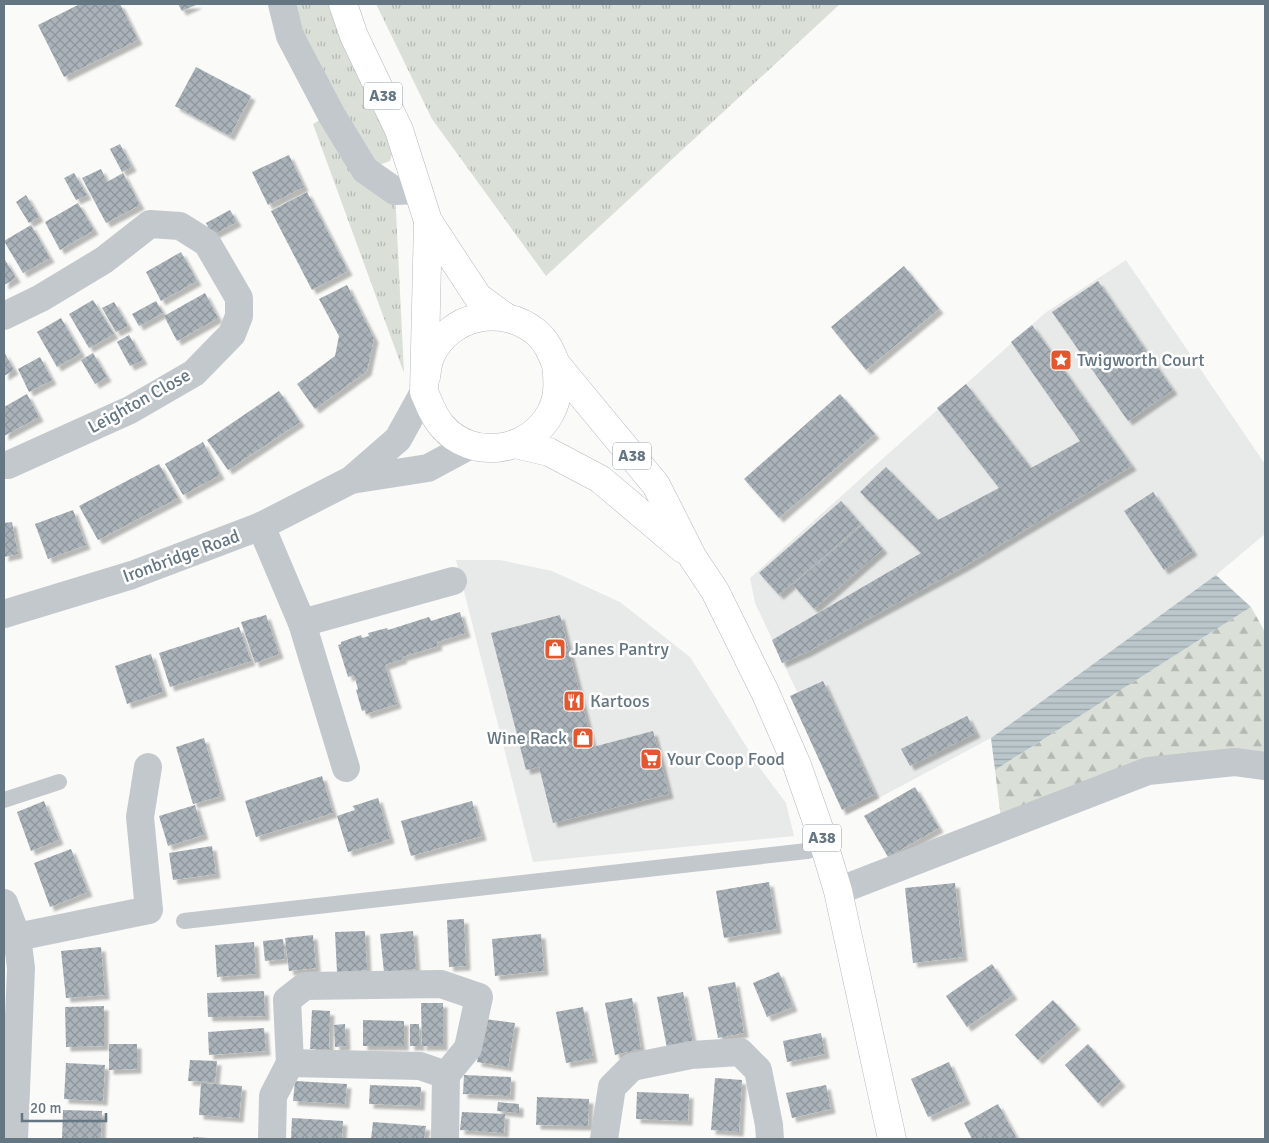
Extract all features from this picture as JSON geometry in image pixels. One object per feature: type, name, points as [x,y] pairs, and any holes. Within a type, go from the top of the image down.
[{"type":"main road","name":"A38","points":[[343,4],[354,36],[399,130],[428,221],[478,296],[504,316]]},
{"type":"main road","name":"A38","points":[[428,221],[425,385],[432,411],[442,426],[469,446],[494,449],[515,444],[536,432],[551,412],[558,388],[556,364]]},
{"type":"main road","name":"A38","points":[[425,385],[431,356],[443,337],[461,323],[482,316],[504,316],[522,322],[537,333],[549,347],[556,364],[656,485],[693,558],[715,591],[765,692],[796,764],[838,891],[892,1139]]},
{"type":"main road","name":"A38","points":[[515,444],[550,452],[600,479],[693,558]]},
{"type":"street","points":[[282,4],[290,36],[331,114],[365,170],[395,191],[418,190]]},
{"type":"street","name":"Leighton Close","points":[[4,316],[41,298],[104,260],[150,224],[180,226],[207,243],[239,298],[239,316],[232,334],[194,373],[130,410],[8,466],[4,465]]},
{"type":"street","name":"Ironbridge Road","points":[[4,614],[132,575],[261,526],[351,480],[398,439],[425,385]]},
{"type":"street","name":"Ironbridge Road","points":[[351,480],[428,468],[469,446]]},
{"type":"street","points":[[261,526],[302,622],[346,768]]},
{"type":"street","points":[[302,622],[452,581]]},
{"type":"street","points":[[838,891],[1148,771],[1235,762],[1265,766]]},
{"type":"street","points":[[18,937],[149,910],[140,817],[148,768]]},
{"type":"street","points":[[4,903],[18,937],[21,968],[14,1139]]},
{"type":"street","points":[[272,1139],[273,1096],[290,1063],[287,1000],[305,986],[441,984],[479,997],[468,1048],[446,1075],[445,1139]]},
{"type":"street","points":[[604,1139],[612,1087],[632,1067],[691,1055],[740,1052],[758,1070],[770,1139]]},
{"type":"street","points":[[290,1063],[420,1066],[446,1075]]},
{"type":"lane","points":[[4,800],[59,782]]},
{"type":"lane","points":[[184,921],[806,851],[824,846]]},
{"type":"shaded area","points":[[1126,260],[1265,464],[1265,534],[1216,575],[991,738],[845,816],[798,694],[755,603],[750,578],[1045,313]]},
{"type":"shaded area","points":[[456,560],[500,560],[552,571],[620,602],[690,657],[760,768],[786,803],[794,836],[533,862]]},
{"type":"shaded area","points":[[1216,575],[1251,607],[995,770],[991,738]]},
{"type":"green space","points":[[282,4],[343,4],[399,130],[390,161],[365,170],[395,191],[404,373],[313,124],[330,114]]},
{"type":"green space","points":[[376,4],[840,4],[546,276],[432,119]]},
{"type":"green space","points":[[1251,607],[1265,632],[1265,766],[1148,771],[1002,827],[995,770]]},
{"type":"building","points":[[80,4],[120,4],[138,40],[64,77],[38,25]]},
{"type":"building","points":[[178,4],[198,4],[182,11]]},
{"type":"building","points":[[196,67],[251,96],[230,136],[175,106]]},
{"type":"building","points":[[120,144],[132,167],[122,172],[110,149]]},
{"type":"building","points":[[289,155],[304,187],[268,205],[252,172]]},
{"type":"building","points":[[101,169],[107,182],[123,173],[140,205],[106,223],[82,178]]},
{"type":"building","points":[[74,173],[87,195],[76,200],[64,178]]},
{"type":"building","points":[[307,192],[348,271],[312,290],[271,211]]},
{"type":"building","points":[[26,195],[39,217],[29,223],[16,202]]},
{"type":"building","points":[[78,203],[94,230],[60,250],[45,222]]},
{"type":"building","points":[[230,210],[237,222],[212,235],[206,223]]},
{"type":"building","points":[[31,225],[50,258],[23,273],[4,241]]},
{"type":"building","points":[[181,252],[197,281],[161,301],[146,272]]},
{"type":"building","points":[[4,258],[16,278],[4,285]]},
{"type":"building","points":[[904,266],[939,309],[866,370],[831,327]]},
{"type":"building","points":[[1098,281],[1173,390],[1128,421],[1052,312]]},
{"type":"building","points":[[347,285],[374,338],[367,371],[315,409],[297,384],[335,356],[339,336],[319,299]]},
{"type":"building","points":[[205,293],[218,318],[177,341],[164,316]]},
{"type":"building","points":[[93,300],[114,334],[89,348],[69,314]]},
{"type":"building","points":[[156,301],[163,313],[139,326],[132,314]]},
{"type":"building","points":[[114,302],[128,326],[116,332],[102,308]]},
{"type":"building","points":[[61,318],[81,353],[57,367],[37,332]]},
{"type":"building","points":[[1032,325],[1132,466],[965,566],[807,652],[782,663],[772,640],[921,553],[860,492],[886,467],[938,520],[999,488],[937,408],[966,384],[1031,468],[1080,441],[1011,342]]},
{"type":"building","points":[[129,335],[143,360],[130,366],[117,342]]},
{"type":"building","points":[[4,352],[14,370],[4,376]]},
{"type":"building","points":[[93,353],[107,377],[95,384],[81,360]]},
{"type":"building","points":[[40,357],[52,380],[29,392],[18,369]]},
{"type":"building","points":[[279,391],[300,422],[228,470],[207,440]]},
{"type":"building","points":[[27,394],[39,417],[4,436],[4,407]]},
{"type":"building","points":[[840,394],[875,434],[779,518],[744,479]]},
{"type":"building","points":[[203,442],[220,475],[183,495],[165,464]]},
{"type":"building","points":[[159,464],[178,498],[98,540],[79,506]]},
{"type":"building","points":[[1153,492],[1193,551],[1164,570],[1124,511]]},
{"type":"building","points":[[841,501],[861,524],[779,595],[759,573]]},
{"type":"building","points":[[73,510],[86,545],[48,559],[35,524]]},
{"type":"building","points":[[12,522],[18,554],[4,557],[4,523]]},
{"type":"building","points":[[862,525],[883,549],[814,609],[793,585]]},
{"type":"building","points":[[460,612],[466,633],[437,642],[438,646],[402,657],[403,659],[385,665],[397,704],[366,714],[365,710],[362,711],[354,675],[348,677],[338,645],[341,642],[361,635],[362,638],[369,636],[368,633],[387,628],[388,630],[429,617],[431,621]]},
{"type":"building","points":[[266,615],[279,654],[255,663],[241,622]]},
{"type":"building","points":[[560,615],[593,747],[653,731],[669,794],[553,823],[539,767],[526,770],[491,633]]},
{"type":"building","points":[[239,627],[251,661],[170,687],[159,653]]},
{"type":"building","points":[[151,654],[163,692],[127,704],[115,666]]},
{"type":"building","points":[[823,681],[875,794],[842,810],[790,696]]},
{"type":"building","points":[[967,716],[976,733],[910,766],[901,749]]},
{"type":"building","points":[[204,738],[221,796],[193,804],[176,747]]},
{"type":"building","points":[[322,776],[333,813],[256,837],[245,801]]},
{"type":"building","points":[[915,787],[939,828],[888,857],[864,816]]},
{"type":"building","points":[[378,798],[390,839],[348,852],[337,816],[355,810],[353,806]]},
{"type":"building","points":[[44,801],[59,840],[31,851],[17,812]]},
{"type":"building","points":[[472,801],[482,836],[411,856],[401,821]]},
{"type":"building","points":[[195,805],[204,835],[168,846],[159,816]]},
{"type":"building","points":[[212,846],[216,874],[173,880],[169,853]]},
{"type":"building","points":[[71,849],[88,892],[50,907],[34,863]]},
{"type":"building","points":[[769,882],[777,929],[724,938],[716,891]]},
{"type":"building","points":[[955,883],[963,957],[913,963],[905,888]]},
{"type":"building","points":[[464,919],[466,966],[449,967],[447,920]]},
{"type":"building","points":[[365,931],[367,970],[337,972],[335,932]]},
{"type":"building","points":[[413,931],[416,969],[384,972],[380,934]]},
{"type":"building","points":[[541,934],[544,971],[495,976],[492,939]]},
{"type":"building","points":[[313,935],[316,968],[289,971],[285,938]]},
{"type":"building","points":[[283,939],[285,959],[265,961],[263,941]]},
{"type":"building","points":[[254,942],[256,974],[217,977],[215,945]]},
{"type":"building","points":[[101,947],[105,995],[66,998],[61,951]]},
{"type":"building","points":[[992,964],[1013,995],[967,1027],[946,996]]},
{"type":"building","points":[[779,972],[793,1007],[767,1017],[753,983]]},
{"type":"building","points":[[735,982],[744,1033],[718,1038],[708,987]]},
{"type":"building","points":[[264,991],[265,1016],[208,1017],[207,993]]},
{"type":"building","points":[[683,992],[693,1043],[667,1048],[657,997]]},
{"type":"building","points":[[632,998],[641,1049],[615,1055],[605,1003]]},
{"type":"building","points":[[1053,1000],[1076,1025],[1038,1060],[1015,1035]]},
{"type":"building","points":[[421,1003],[443,1003],[443,1046],[422,1046]]},
{"type":"building","points":[[104,1006],[104,1046],[66,1047],[65,1007]]},
{"type":"building","points":[[583,1007],[593,1058],[566,1063],[556,1012]]},
{"type":"building","points":[[312,1010],[330,1011],[329,1049],[310,1049]]},
{"type":"building","points":[[484,1019],[515,1023],[508,1067],[477,1062]]},
{"type":"building","points":[[363,1020],[404,1021],[404,1046],[363,1046]]},
{"type":"building","points":[[345,1024],[346,1046],[335,1047],[334,1025]]},
{"type":"building","points":[[410,1024],[419,1024],[420,1046],[410,1046]]},
{"type":"building","points":[[264,1028],[266,1051],[209,1055],[208,1032]]},
{"type":"building","points":[[821,1033],[825,1054],[787,1062],[783,1041]]},
{"type":"building","points":[[109,1044],[137,1044],[137,1069],[109,1070]]},
{"type":"building","points":[[1088,1044],[1121,1082],[1098,1103],[1065,1065]]},
{"type":"building","points":[[190,1060],[217,1061],[215,1082],[188,1081]]},
{"type":"building","points":[[949,1062],[966,1100],[928,1117],[911,1079]]},
{"type":"building","points":[[66,1063],[105,1065],[103,1101],[64,1099]]},
{"type":"building","points":[[464,1075],[511,1077],[510,1096],[463,1094]]},
{"type":"building","points":[[715,1078],[742,1080],[739,1132],[711,1130]]},
{"type":"building","points":[[295,1081],[347,1084],[345,1104],[293,1101]]},
{"type":"building","points":[[201,1083],[242,1086],[239,1118],[199,1115]]},
{"type":"building","points":[[370,1085],[421,1087],[420,1106],[369,1104]]},
{"type":"building","points":[[826,1085],[831,1109],[792,1118],[786,1093]]},
{"type":"building","points":[[637,1092],[689,1094],[688,1121],[636,1119]]},
{"type":"building","points":[[537,1097],[589,1099],[588,1126],[536,1125]]},
{"type":"building","points":[[498,1102],[519,1104],[519,1113],[497,1111]]},
{"type":"building","points":[[998,1104],[1017,1139],[972,1139],[964,1123]]},
{"type":"building","points":[[63,1110],[102,1111],[101,1139],[62,1139]]},
{"type":"building","points":[[462,1112],[505,1114],[504,1133],[460,1130]]},
{"type":"building","points":[[292,1118],[343,1121],[342,1139],[291,1139]]},
{"type":"building","points":[[373,1122],[426,1126],[424,1139],[371,1139]]},
{"type":"building","points":[[193,1137],[208,1138],[208,1139],[193,1139]]},
{"type":"place","name":"Twigworth Court","points":[[1061,360]]},
{"type":"place","name":"Janes Pantry","points":[[555,649]]},
{"type":"place","name":"Kartoos","points":[[574,701]]},
{"type":"place","name":"Wine Rack","points":[[583,738]]},
{"type":"place","name":"Your Coop Food","points":[[651,759]]}]
